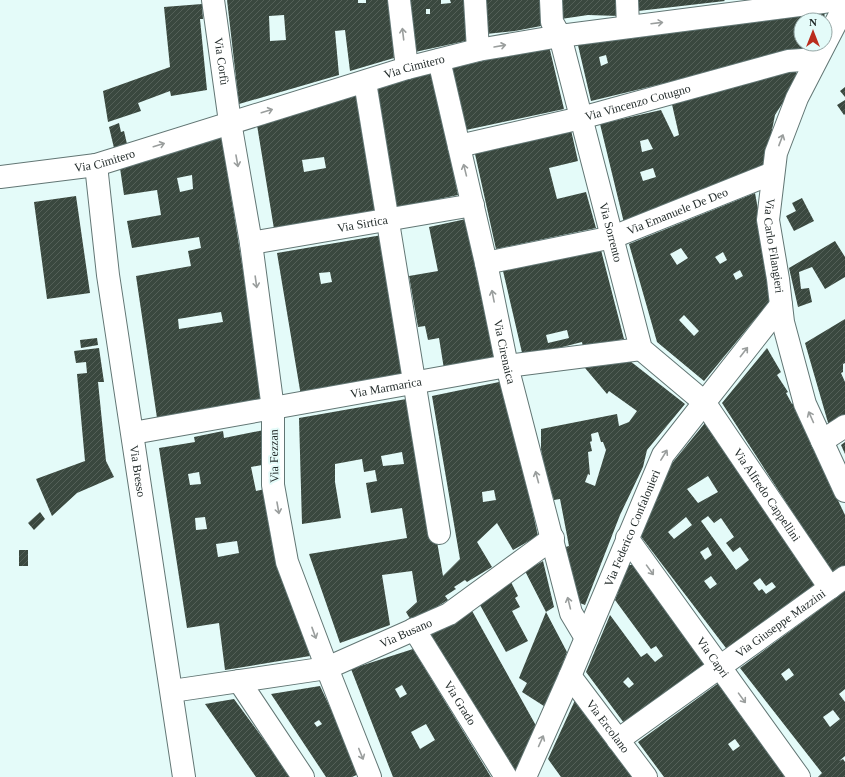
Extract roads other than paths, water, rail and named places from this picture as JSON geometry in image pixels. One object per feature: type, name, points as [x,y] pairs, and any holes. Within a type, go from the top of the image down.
[{"type":"street","name":"Via Corfù","points":[[213,0],[230,122]]},
{"type":"street","points":[[399,0],[407,68]]},
{"type":"street","points":[[475,0],[478,50]]},
{"type":"street","name":"Via Sorrento","points":[[551,0],[552,22],[560,36],[641,349]]},
{"type":"street","points":[[627,0],[628,27]]},
{"type":"street","name":"Via Cimitero","points":[[0,177],[96,165],[407,68],[478,50],[560,36],[784,4],[838,0]]},
{"type":"street","name":"Via Carlo Filangieri","points":[[844,488],[805,404],[783,322],[768,220],[776,153],[797,98],[845,5]]},
{"type":"street","name":"Via Vincenzo Cotugno","points":[[459,146],[581,118],[788,61],[816,59]]},
{"type":"street","name":"Via Cirenaica","points":[[439,60],[486,263],[507,366],[553,538],[571,613],[586,638]]},
{"type":"street","points":[[365,82],[438,532]]},
{"type":"street","name":"Via Fezzan","points":[[230,122],[250,243],[273,409],[273,485],[287,562],[370,777]]},
{"type":"street","name":"Via Bresso","points":[[96,165],[108,275],[184,777]]},
{"type":"street","name":"Via Emanuele De Deo","points":[[486,263],[613,237],[773,173]]},
{"type":"street","name":"Via Sirtica","points":[[250,243],[473,205]]},
{"type":"street","name":"Via Federico Confalonieri","points":[[532,773],[570,676],[663,455],[781,305]]},
{"type":"street","points":[[641,349],[704,402]]},
{"type":"street","name":"Via Marmarica","points":[[133,433],[507,366],[641,349]]},
{"type":"street","name":"Via Alfredo Cappellini","points":[[704,402],[837,582]]},
{"type":"street","points":[[822,441],[845,426]]},
{"type":"street","name":"Via Busano","points":[[172,692],[327,668],[449,614],[553,538]]},
{"type":"street","name":"Via Capri","points":[[627,538],[799,777]]},
{"type":"street","name":"Via Giuseppe Mazzini","points":[[618,740],[837,582]]},
{"type":"street","name":"Via Grado","points":[[414,629],[506,777]]},
{"type":"street","name":"Via Ercolano","points":[[570,676],[646,777]]},
{"type":"street","points":[[239,681],[303,777]]}]
